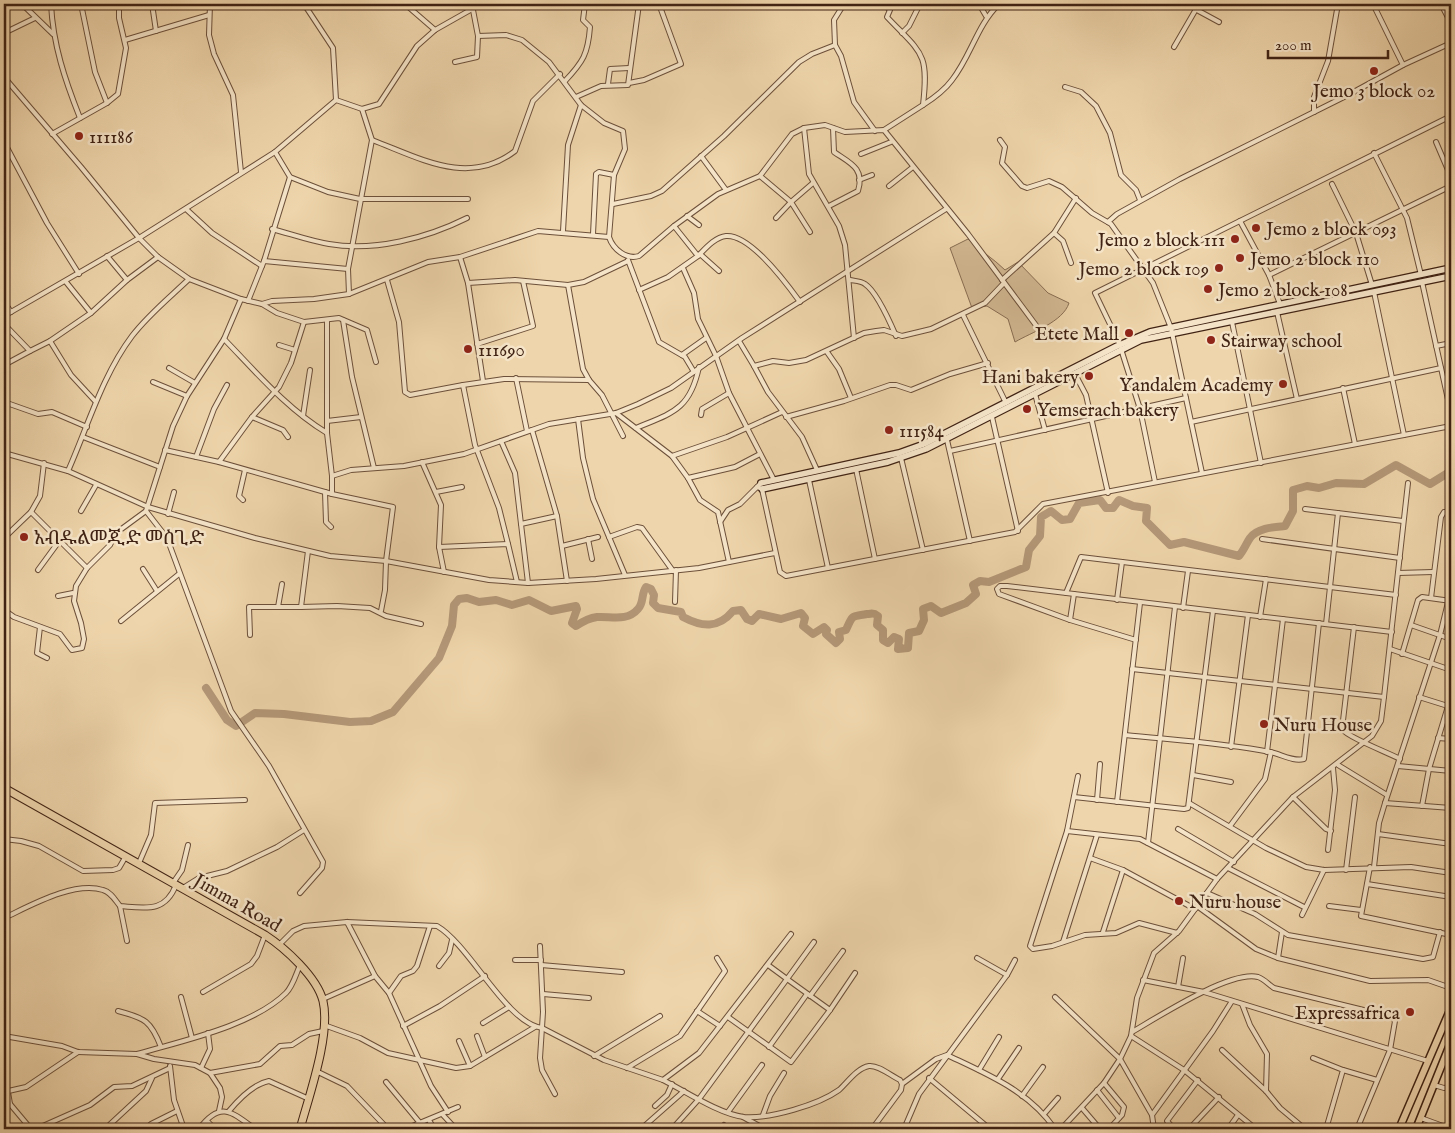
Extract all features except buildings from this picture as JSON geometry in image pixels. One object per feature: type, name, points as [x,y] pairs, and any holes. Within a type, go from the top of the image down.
[{"type":"highway","name":"Jimma Road","points":[[4,788],[265,935],[279,945],[300,965],[323,999]]},
{"type":"highway","points":[[300,1129],[316,1071],[323,1028],[323,999]]},
{"type":"main road","points":[[1400,1129],[1451,1008]]},
{"type":"main road","points":[[1416,1129],[1451,1042]]},
{"type":"main road","points":[[1436,1044],[1448,1050]]},
{"type":"street","points":[[22,4],[53,34]]},
{"type":"street","points":[[51,4],[53,34],[65,79],[80,118]]},
{"type":"street","points":[[81,4],[96,72],[107,103]]},
{"type":"street","points":[[52,134],[107,103],[119,92],[126,54],[125,40],[119,18],[119,4]]},
{"type":"street","points":[[152,4],[156,32]]},
{"type":"street","points":[[210,4],[210,35],[214,54],[233,95],[241,172]]},
{"type":"street","points":[[304,4],[333,48],[336,100]]},
{"type":"street","points":[[405,4],[435,30]]},
{"type":"street","points":[[336,100],[362,109],[379,104],[417,46],[435,30],[481,4]]},
{"type":"street","points":[[565,81],[582,63],[586,53],[590,27],[583,20],[585,4]]},
{"type":"street","points":[[629,84],[629,68],[638,4]]},
{"type":"street","points":[[576,96],[608,84],[626,86],[681,64],[659,4]]},
{"type":"street","points":[[786,4],[812,6],[822,4]]},
{"type":"street","points":[[844,4],[834,20],[835,45],[841,56],[854,102],[875,131]]},
{"type":"street","points":[[883,4],[890,10],[886,18],[920,52],[925,63],[923,105]]},
{"type":"street","points":[[902,33],[909,26],[920,4]]},
{"type":"street","points":[[979,4],[986,16]]},
{"type":"street","points":[[468,283],[523,281],[568,285],[584,282],[628,259],[639,256],[687,216],[726,190],[760,176],[792,134],[804,128],[825,125],[845,132],[884,130],[941,93],[952,80],[986,16],[999,4]]},
{"type":"street","points":[[1174,47],[1199,4]]},
{"type":"street","points":[[1314,112],[1315,94],[1328,61],[1338,4]]},
{"type":"street","points":[[1373,4],[1402,65]]},
{"type":"street","points":[[1441,4],[1451,23]]},
{"type":"street","points":[[1195,9],[1219,22]]},
{"type":"street","points":[[455,62],[477,57],[478,36],[473,10]]},
{"type":"street","points":[[125,40],[209,15]]},
{"type":"street","points":[[4,33],[35,18]]},
{"type":"street","points":[[478,36],[506,35],[522,40],[536,50],[560,74],[576,96],[580,105],[604,123],[624,130],[624,154],[614,175],[611,241],[628,259],[659,342],[666,348],[682,355],[694,372]]},
{"type":"street","points":[[1108,222],[1140,200],[1402,65],[1417,60],[1451,43]]},
{"type":"street","points":[[613,204],[662,192],[800,62],[812,54],[835,45]]},
{"type":"street","points":[[608,84],[610,69],[629,68]]},
{"type":"street","points":[[372,140],[449,168],[484,167],[515,151],[533,101],[560,74]]},
{"type":"street","points":[[4,77],[138,238],[158,257],[189,279],[241,300],[262,304],[277,313],[304,322],[343,320],[369,331],[376,362]]},
{"type":"street","points":[[1065,87],[1081,92],[1096,106],[1112,140],[1121,175],[1136,190],[1140,200]]},
{"type":"street","points":[[4,316],[66,282],[275,152],[336,100]]},
{"type":"street","points":[[563,231],[568,145],[580,105]]},
{"type":"street","points":[[349,294],[348,269],[372,140],[362,109]]},
{"type":"street","points":[[1155,482],[1140,409],[1120,347],[1095,293],[1451,116]]},
{"type":"street","points":[[804,128],[805,159],[812,183],[839,226],[845,245],[850,280],[854,338]]},
{"type":"street","points":[[828,206],[858,191],[860,174],[850,162],[834,152],[833,128]]},
{"type":"street","points":[[884,130],[968,234],[1038,328]]},
{"type":"street","points":[[1000,140],[1005,147],[1002,163],[1022,186],[1026,188],[1045,181],[1053,182],[1076,198],[1092,213],[1108,222],[1153,283],[1171,330],[1202,473]]},
{"type":"street","points":[[4,142],[46,223],[79,274]]},
{"type":"street","points":[[861,154],[892,142]]},
{"type":"street","points":[[1436,142],[1451,177]]},
{"type":"street","points":[[275,152],[290,177],[328,192],[360,199],[468,199]]},
{"type":"street","points":[[1374,153],[1403,209],[1412,235],[1421,275]]},
{"type":"street","points":[[701,156],[726,190]]},
{"type":"street","points":[[889,186],[914,167]]},
{"type":"street","points":[[593,234],[596,174],[599,172],[614,175]]},
{"type":"street","points":[[859,180],[872,175]]},
{"type":"street","points":[[760,176],[791,202],[810,232]]},
{"type":"street","points":[[248,301],[263,263],[272,229],[290,177]]},
{"type":"street","points":[[776,218],[812,183]]},
{"type":"street","points":[[1332,184],[1356,233],[1372,285]]},
{"type":"street","points":[[1269,275],[1451,186]]},
{"type":"street","points":[[754,366],[773,361],[798,362],[827,352],[854,338],[876,330],[884,330],[896,336],[902,336],[931,329],[963,315],[989,300],[1003,282],[1054,233],[1076,198]]},
{"type":"street","points":[[186,209],[212,233],[263,263],[348,269]]},
{"type":"street","points":[[332,476],[351,470],[422,462],[464,454],[529,431],[578,419],[614,413],[671,388],[699,367],[946,209]]},
{"type":"street","points":[[687,216],[699,225]]},
{"type":"street","points":[[272,229],[331,244],[352,245],[395,242],[434,234],[467,218]]},
{"type":"street","points":[[1240,220],[1269,275],[1280,304]]},
{"type":"street","points":[[674,226],[699,255],[719,270]]},
{"type":"street","points":[[262,304],[272,301],[314,299],[349,294],[428,262],[460,257],[538,231],[563,231],[610,237]]},
{"type":"street","points":[[1054,233],[1063,241],[1071,263]]},
{"type":"street","points":[[639,290],[683,268],[716,239],[723,236],[735,237],[752,248],[770,265],[800,302]]},
{"type":"street","points":[[107,256],[127,280]]},
{"type":"street","points":[[4,365],[50,341],[91,313],[127,280],[158,257]]},
{"type":"street","points":[[460,257],[468,283],[483,381]]},
{"type":"street","points":[[683,268],[688,277],[698,319],[716,356],[729,393],[774,480]]},
{"type":"street","points":[[720,522],[728,510],[740,504],[760,486],[774,480],[817,470],[901,458],[947,440],[992,417],[1020,399],[1150,332],[1232,322],[1277,312],[1372,285],[1451,268]]},
{"type":"street","points":[[1171,330],[1280,304],[1308,302],[1374,292],[1451,276]]},
{"type":"street","points":[[68,471],[88,427],[96,401],[131,338],[148,317],[189,279]]},
{"type":"street","points":[[387,280],[399,322],[405,392],[410,396],[483,381],[516,378],[588,380]]},
{"type":"street","points":[[850,280],[861,282],[868,287],[887,316],[896,336]]},
{"type":"street","points":[[477,344],[533,326],[523,281]]},
{"type":"street","points":[[66,282],[91,313]]},
{"type":"street","points":[[1422,282],[1451,413]]},
{"type":"street","points":[[568,285],[580,357],[588,380],[614,413],[623,436]]},
{"type":"street","points":[[1374,292],[1404,435]]},
{"type":"street","points":[[4,610],[14,617],[60,634],[72,650],[82,648],[84,639],[81,622],[75,608],[74,593],[87,568],[110,545],[116,533],[147,509],[165,450],[187,396],[224,339],[241,300]]},
{"type":"street","points":[[4,302],[11,312]]},
{"type":"street","points":[[1277,312],[1296,399]]},
{"type":"street","points":[[963,315],[1006,403]]},
{"type":"street","points":[[327,320],[327,433],[332,494]]},
{"type":"street","points":[[343,320],[361,417],[374,468]]},
{"type":"street","points":[[219,462],[252,417],[275,392],[291,364],[304,322]]},
{"type":"street","points":[[1232,322],[1261,463]]},
{"type":"street","points":[[4,324],[30,351]]},
{"type":"street","points":[[682,355],[706,338]]},
{"type":"street","points":[[224,339],[275,392],[303,416],[327,433]]},
{"type":"street","points":[[50,341],[71,375],[96,401]]},
{"type":"street","points":[[739,341],[761,382],[802,437],[817,470]]},
{"type":"street","points":[[1436,346],[1451,343]]},
{"type":"street","points":[[279,344],[295,350]]},
{"type":"street","points":[[760,486],[809,480],[888,459],[924,444],[1006,403],[1035,394],[1075,374],[1120,347]]},
{"type":"street","points":[[827,352],[839,369],[851,398]]},
{"type":"street","points":[[786,417],[890,385],[911,390],[950,374],[988,363]]},
{"type":"street","points":[[636,428],[671,414],[680,407],[693,386],[699,367]]},
{"type":"street","points":[[169,368],[195,383]]},
{"type":"street","points":[[1191,422],[1391,377],[1441,368]]},
{"type":"street","points":[[303,416],[310,370]]},
{"type":"street","points":[[1075,374],[1086,395],[1108,493]]},
{"type":"street","points":[[516,378],[529,431],[557,516],[568,581]]},
{"type":"street","points":[[154,382],[187,396]]},
{"type":"street","points":[[196,457],[214,409],[227,385]]},
{"type":"street","points":[[463,385],[470,430],[496,500],[517,582]]},
{"type":"street","points":[[1343,388],[1355,444]]},
{"type":"street","points":[[701,415],[702,409],[729,393]]},
{"type":"street","points":[[1035,394],[1045,430]]},
{"type":"street","points":[[950,451],[1186,398]]},
{"type":"street","points":[[4,402],[38,414],[52,412],[88,427]]},
{"type":"street","points":[[672,456],[746,429],[761,420],[782,412]]},
{"type":"street","points":[[614,413],[672,456],[688,478],[700,500],[717,511],[729,562]]},
{"type":"street","points":[[252,417],[282,430],[288,437]]},
{"type":"street","points":[[327,421],[361,417]]},
{"type":"street","points":[[992,417],[1018,531]]},
{"type":"street","points":[[578,419],[593,499],[625,576]]},
{"type":"street","points":[[760,486],[780,572],[783,576],[1018,531],[1043,504],[1451,426]]},
{"type":"street","points":[[84,437],[160,467]]},
{"type":"street","points":[[947,440],[970,541]]},
{"type":"street","points":[[501,441],[515,473],[528,583]]},
{"type":"street","points":[[165,450],[219,462],[332,494],[393,507],[381,612]]},
{"type":"street","points":[[4,462],[6,453],[44,463],[68,471],[147,509],[308,551],[330,556],[386,561],[444,572],[517,582],[568,581],[625,576],[729,562],[776,553]]},
{"type":"street","points":[[688,478],[735,466],[760,454]]},
{"type":"street","points":[[901,458],[924,550]]},
{"type":"street","points":[[422,462],[440,505],[439,547],[444,572]]},
{"type":"street","points":[[4,538],[31,512],[40,496],[44,463]]},
{"type":"street","points":[[856,469],[875,559]]},
{"type":"street","points":[[243,500],[239,498],[239,494],[245,470]]},
{"type":"street","points":[[809,480],[828,568]]},
{"type":"street","points":[[1061,1129],[1104,1082],[1120,1059],[1132,1034],[1137,998],[1154,953],[1177,933],[1217,879],[1293,797],[1338,765],[1378,729],[1390,650],[1408,483]]},
{"type":"street","points":[[81,511],[96,484]]},
{"type":"street","points":[[436,492],[462,487]]},
{"type":"street","points":[[168,514],[174,492]]},
{"type":"street","points":[[325,492],[326,522],[331,527]]},
{"type":"street","points":[[147,509],[167,538],[178,574],[231,711],[284,791],[323,865],[300,893]]},
{"type":"street","points":[[1305,509],[1403,521]]},
{"type":"street","points":[[31,512],[87,568]]},
{"type":"street","points":[[1431,598],[1440,517],[1444,512],[1451,512]]},
{"type":"street","points":[[1326,624],[1338,513]]},
{"type":"street","points":[[521,524],[557,516]]},
{"type":"street","points":[[609,537],[637,527],[642,528],[674,570],[675,602]]},
{"type":"street","points":[[562,546],[598,537]]},
{"type":"street","points":[[588,539],[592,559]]},
{"type":"street","points":[[1262,539],[1400,558]]},
{"type":"street","points":[[38,570],[60,540]]},
{"type":"street","points":[[439,547],[508,544]]},
{"type":"street","points":[[301,607],[308,551]]},
{"type":"street","points":[[1066,593],[1081,558],[1396,595]]},
{"type":"street","points":[[1117,600],[1122,562]]},
{"type":"street","points":[[143,569],[157,591]]},
{"type":"street","points":[[1183,608],[1188,571]]},
{"type":"street","points":[[1398,573],[1434,572]]},
{"type":"street","points":[[121,620],[178,574]]},
{"type":"street","points":[[1260,616],[1266,580]]},
{"type":"street","points":[[278,607],[282,584]]},
{"type":"street","points":[[1136,640],[1070,620],[996,592],[998,587],[1007,586],[1392,632]]},
{"type":"street","points":[[1451,590],[1451,601],[1385,802],[1361,910],[1361,916],[1364,918],[1451,935]]},
{"type":"street","points":[[58,596],[74,593]]},
{"type":"street","points":[[1070,620],[1074,594]]},
{"type":"street","points":[[1402,654],[1418,600],[1431,598],[1451,601]]},
{"type":"street","points":[[1117,802],[1140,603]]},
{"type":"street","points":[[250,634],[249,607],[337,606],[370,608],[386,616],[421,624]]},
{"type":"street","points":[[1148,843],[1175,607]]},
{"type":"street","points":[[1074,797],[1188,808],[1213,611]]},
{"type":"street","points":[[1231,747],[1248,615]]},
{"type":"street","points":[[1230,826],[1265,779],[1283,619]]},
{"type":"street","points":[[1125,735],[1269,752],[1298,760],[1304,759],[1319,623]]},
{"type":"street","points":[[1411,626],[1451,639]]},
{"type":"street","points":[[40,627],[36,654],[46,658]]},
{"type":"street","points":[[1354,627],[1342,729],[1346,735],[1365,741],[1400,759]]},
{"type":"street","points":[[1390,650],[1451,670]]},
{"type":"street","points":[[1132,669],[1384,697]]},
{"type":"street","points":[[1419,697],[1450,707],[1428,769],[1422,806]]},
{"type":"street","points":[[1438,738],[1451,739]]},
{"type":"street","points":[[1097,800],[1100,764]]},
{"type":"street","points":[[1338,765],[1387,795]]},
{"type":"street","points":[[1398,766],[1451,771]]},
{"type":"street","points":[[1328,850],[1335,790],[1333,768]]},
{"type":"street","points":[[1193,774],[1231,782]]},
{"type":"street","points":[[1078,776],[1067,831],[1045,904],[1030,944],[1034,948],[1103,932],[1123,931],[1139,922],[1177,933]]},
{"type":"street","points":[[1293,797],[1326,829],[1331,831]]},
{"type":"street","points":[[1346,870],[1355,797]]},
{"type":"street","points":[[139,864],[151,835],[155,803],[245,800]]},
{"type":"street","points":[[1385,802],[1451,808]]},
{"type":"street","points":[[1189,803],[1306,867],[1324,870],[1411,867],[1451,873]]},
{"type":"street","points":[[1178,829],[1234,862]]},
{"type":"street","points":[[177,886],[227,871],[277,847],[304,830]]},
{"type":"street","points":[[1067,831],[1132,838],[1148,843],[1217,879]]},
{"type":"street","points":[[1378,834],[1451,844]]},
{"type":"street","points":[[1063,942],[1097,835]]},
{"type":"street","points":[[4,839],[39,846],[83,871],[119,868],[126,856]]},
{"type":"street","points":[[120,906],[147,907],[166,903],[177,886],[188,845]]},
{"type":"street","points":[[1090,858],[1123,870],[1196,908],[1256,949],[1278,958],[1370,981],[1428,980],[1451,988]]},
{"type":"street","points":[[1228,868],[1304,907]]},
{"type":"street","points":[[1103,932],[1123,870]]},
{"type":"street","points":[[1302,915],[1304,907],[1324,870]]},
{"type":"street","points":[[1367,884],[1451,898]]},
{"type":"street","points":[[4,918],[44,899],[93,889],[102,890],[111,894],[120,906],[127,942]]},
{"type":"street","points":[[1207,892],[1255,914],[1288,935],[1423,959],[1433,957],[1436,954],[1440,932]]},
{"type":"street","points":[[1328,906],[1361,910]]},
{"type":"street","points":[[347,922],[375,976],[389,993],[431,1086],[448,1112]]},
{"type":"street","points":[[279,945],[298,928],[347,922],[440,927],[485,976],[509,1007],[535,1027],[542,1028],[594,1056],[663,1080],[699,1099],[743,1117],[765,1129]]},
{"type":"street","points":[[389,993],[400,976],[412,972],[417,966],[430,926]]},
{"type":"street","points":[[1278,958],[1282,932]]},
{"type":"street","points":[[663,1080],[699,1053],[791,934]]},
{"type":"street","points":[[203,992],[251,964],[257,956],[265,935]]},
{"type":"street","points":[[438,966],[449,953],[452,940]]},
{"type":"street","points":[[672,1129],[699,1099],[814,942]]},
{"type":"street","points":[[540,946],[543,994],[540,1058],[542,1070],[555,1094]]},
{"type":"street","points":[[769,1047],[843,951]]},
{"type":"street","points":[[627,1068],[680,1036],[725,971],[717,958]]},
{"type":"street","points":[[977,958],[1007,975]]},
{"type":"street","points":[[1178,987],[1183,958]]},
{"type":"street","points":[[515,960],[622,972]]},
{"type":"street","points":[[904,1129],[912,1106],[929,1078],[1007,975],[1015,960]]},
{"type":"street","points":[[137,1054],[208,1033],[244,1019],[279,999],[290,988],[300,965]]},
{"type":"street","points":[[768,965],[830,1010]]},
{"type":"street","points":[[728,1017],[788,1062],[794,1061],[855,973]]},
{"type":"street","points":[[323,999],[375,976]]},
{"type":"street","points":[[403,1026],[440,1006],[485,976]]},
{"type":"street","points":[[1132,1034],[1212,987],[1252,976],[1260,977],[1274,988],[1392,1017],[1395,1021],[1390,1050],[1358,1129]]},
{"type":"street","points":[[1143,980],[1204,992],[1428,1062]]},
{"type":"street","points":[[543,994],[589,998]]},
{"type":"street","points":[[181,997],[192,1038]]},
{"type":"street","points":[[1055,997],[1120,1059],[1152,1114],[1154,1129]]},
{"type":"street","points":[[1152,1114],[1232,1001]]},
{"type":"street","points":[[1242,1004],[1250,1025],[1263,1044],[1267,1054],[1266,1091]]},
{"type":"street","points":[[483,1024],[509,1007]]},
{"type":"street","points":[[118,1011],[139,1017],[148,1022],[154,1029],[161,1047]]},
{"type":"street","points":[[697,1011],[720,1026]]},
{"type":"street","points":[[594,1056],[660,1016]]},
{"type":"street","points":[[210,1073],[260,1064],[280,1046],[292,1045],[323,1028],[360,1038],[388,1053],[456,1068],[470,1066],[535,1027]]},
{"type":"street","points":[[201,1068],[210,1049],[208,1033]]},
{"type":"street","points":[[1132,1034],[1198,1080],[1256,1129]]},
{"type":"street","points":[[4,1036],[62,1046],[78,1052],[137,1054],[201,1068],[210,1073],[222,1092],[218,1111],[199,1129]]},
{"type":"street","points":[[477,1036],[485,1057]]},
{"type":"street","points":[[979,1070],[999,1038]]},
{"type":"street","points":[[459,1041],[470,1066]]},
{"type":"street","points":[[998,1079],[1019,1048]]},
{"type":"street","points":[[1222,1050],[1266,1091],[1280,1108],[1305,1129]]},
{"type":"street","points":[[31,1129],[10,1104],[6,1092],[26,1087],[78,1052]]},
{"type":"street","points":[[872,1129],[901,1090],[902,1084],[936,1059],[947,1055],[998,1079],[1044,1114],[1054,1129]]},
{"type":"street","points":[[1313,1058],[1343,1070],[1377,1080]]},
{"type":"street","points":[[170,1061],[177,1110],[184,1129]]},
{"type":"street","points":[[728,1112],[762,1065]]},
{"type":"street","points":[[743,1117],[763,1115],[820,1101],[838,1090],[859,1071],[869,1066],[875,1067],[900,1080],[902,1084]]},
{"type":"street","points":[[1022,1096],[1043,1067]]},
{"type":"street","points":[[36,1129],[90,1104],[114,1087],[132,1086],[170,1068]]},
{"type":"street","points":[[1326,1129],[1343,1070]]},
{"type":"street","points":[[316,1071],[347,1086],[388,1129]]},
{"type":"street","points":[[763,1115],[770,1096],[784,1074]]},
{"type":"street","points":[[105,1129],[146,1091],[152,1078]]},
{"type":"street","points":[[929,1078],[990,1129]]},
{"type":"street","points":[[1174,1129],[1167,1121],[1198,1080]]},
{"type":"street","points":[[229,1111],[239,1099],[269,1081],[309,1098]]},
{"type":"street","points":[[386,1082],[420,1123]]},
{"type":"street","points":[[1104,1082],[1124,1107],[1119,1118],[1109,1129]]},
{"type":"street","points":[[655,1106],[665,1098],[672,1084]]},
{"type":"street","points":[[1434,1085],[1444,1088],[1451,1087]]},
{"type":"street","points":[[1097,1090],[1119,1118]]},
{"type":"street","points":[[641,1129],[684,1091]]},
{"type":"street","points":[[1189,1129],[1219,1097]]},
{"type":"street","points":[[1044,1114],[1058,1098]]},
{"type":"street","points":[[4,1113],[10,1104]]},
{"type":"street","points":[[405,1129],[458,1107]]},
{"type":"street","points":[[1082,1108],[1100,1129]]},
{"type":"street","points":[[145,1129],[177,1110]]},
{"type":"street","points":[[218,1111],[229,1111],[255,1129]]},
{"type":"street","points":[[442,1114],[456,1129]]},
{"type":"street","points":[[1228,1129],[1238,1115]]},
{"type":"street","points":[[1421,1118],[1451,1129]]},
{"type":"street","points":[[429,1120],[434,1129]]},
{"type":"street","points":[[207,1121],[215,1129]]},
{"type":"street","points":[[724,1126],[729,1129]]},
{"type":"shaded area","points":[[968,239],[1005,270],[1018,262],[1048,293],[1069,303],[1066,310],[1054,321],[1015,342],[1008,319],[987,306],[972,308],[950,248]]},
{"type":"waterway","points":[[206,688],[227,720],[236,726],[255,713],[284,714],[350,722],[371,721],[393,712],[439,658],[452,626],[454,605],[459,599],[467,598],[479,602],[496,600],[512,605],[529,600],[551,611],[576,606],[577,609],[572,623],[576,626],[594,618],[629,616],[640,607],[646,587],[651,589],[654,595],[653,603],[658,608],[681,612],[683,617],[697,623],[716,623],[722,621],[733,611],[741,610],[747,619],[752,621],[759,614],[781,619],[801,613],[805,618],[803,626],[813,634],[824,627],[827,630],[826,634],[836,643],[840,639],[839,632],[846,630],[853,617],[874,614],[878,616],[877,625],[883,630],[883,640],[888,643],[894,637],[899,639],[898,649],[908,648],[909,633],[919,631],[924,620],[923,609],[931,606],[941,613],[966,603],[976,594],[973,585],[980,581],[989,582],[1026,567],[1029,550],[1040,536],[1041,517],[1051,511],[1062,520],[1070,519],[1079,503],[1100,500],[1106,508],[1113,508],[1119,500],[1133,506],[1147,508],[1146,521],[1170,545],[1184,542],[1239,556],[1250,538],[1257,532],[1285,526],[1293,511],[1293,490],[1307,486],[1319,488],[1336,483],[1364,484],[1396,465],[1430,484],[1451,471]]},
{"type":"place","name":"Jemo 3 block 02","points":[[1374,71]]},
{"type":"place","name":"111186","points":[[79,136]]},
{"type":"place","name":"Jemo 2 block 093","points":[[1256,228]]},
{"type":"place","name":"Jemo 2 block 111","points":[[1235,239]]},
{"type":"place","name":"Jemo 2 block 110","points":[[1240,258]]},
{"type":"place","name":"Jemo 2 block 109","points":[[1219,268]]},
{"type":"place","name":"Jemo 2 block 108","points":[[1208,289]]},
{"type":"place","name":"Etete Mall","points":[[1129,333]]},
{"type":"place","name":"Stairway school","points":[[1211,340]]},
{"type":"place","name":"111690","points":[[468,349]]},
{"type":"place","name":"Hani bakery","points":[[1089,376]]},
{"type":"place","name":"Yandalem Academy","points":[[1283,384]]},
{"type":"place","name":"Yemserach bakery","points":[[1027,409]]},
{"type":"place","name":"111584","points":[[889,430]]},
{"type":"place","name":"አብዱልመጂድ መስጊድ","points":[[24,537]]},
{"type":"place","name":"Nuru House","points":[[1264,724]]},
{"type":"place","name":"Nuru house","points":[[1179,901]]},
{"type":"place","name":"Expressafrica","points":[[1410,1012]]}]
